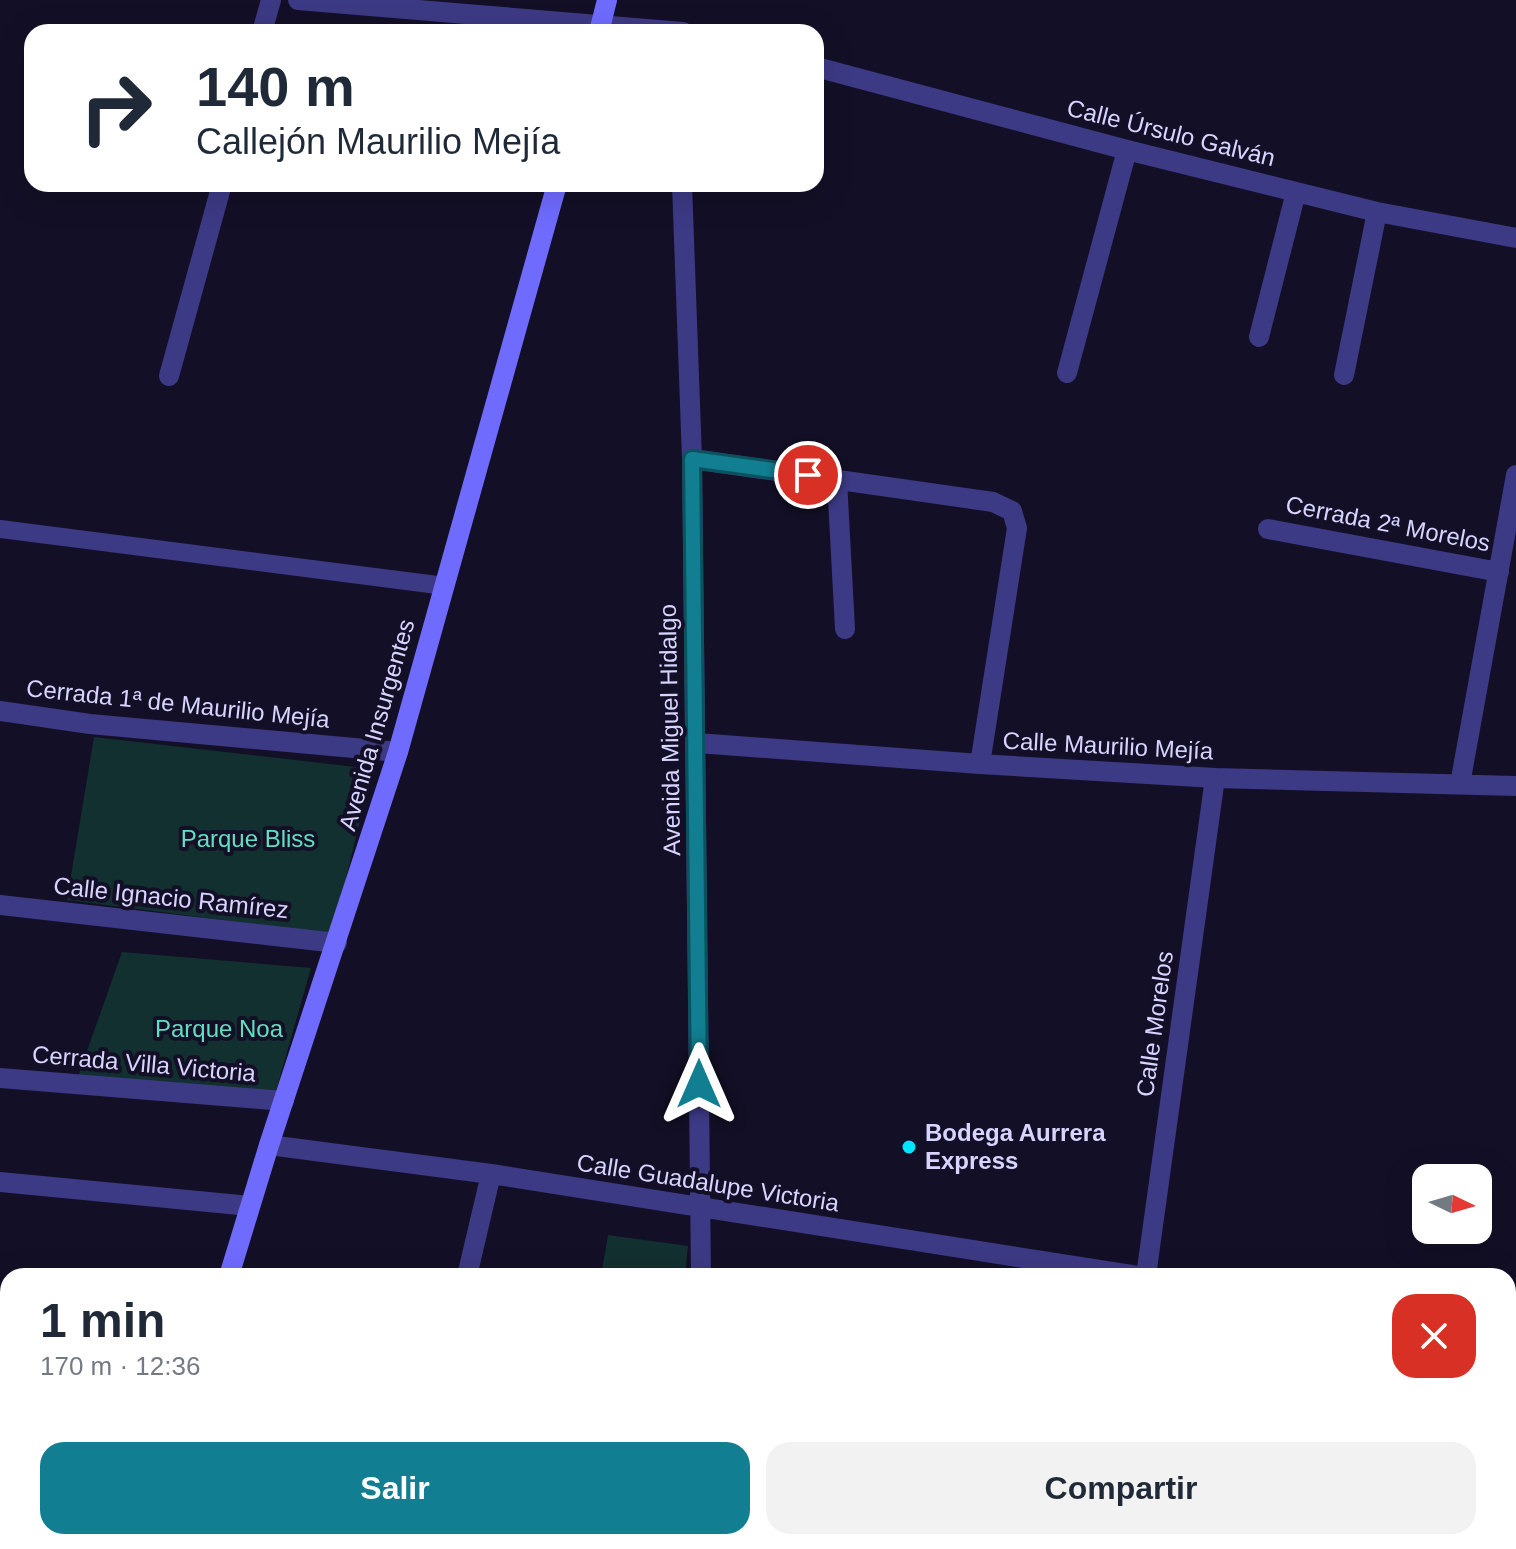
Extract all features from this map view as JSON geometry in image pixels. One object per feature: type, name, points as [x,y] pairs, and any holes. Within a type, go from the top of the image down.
[{"type":"street","points":[[264,24],[271,0]]},
{"type":"street","points":[[298,0],[557,24]]},
{"type":"street","points":[[601,24],[607,0]]},
{"type":"street","name":"Calle Úrsulo Galván","points":[[824,69],[1127,150],[1377,212],[1516,238]]},
{"type":"street","points":[[1067,373],[1127,150]]},
{"type":"street","points":[[169,376],[220,192]]},
{"type":"street","name":"Avenida Insurgentes","points":[[231,1268],[398,752],[555,192]]},
{"type":"street","name":"Avenida Miguel Hidalgo","points":[[682,192],[692,459],[697,743],[701,1268]]},
{"type":"street","points":[[1259,337],[1296,192]]},
{"type":"street","points":[[1344,375],[1377,212]]},
{"type":"street","points":[[692,459],[993,502],[1012,511],[1017,528],[980,764]]},
{"type":"street","points":[[1460,784],[1516,475]]},
{"type":"street","points":[[837,480],[845,629]]},
{"type":"street","name":"Cerrada 2ª Morelos","points":[[1268,529],[1499,572]]},
{"type":"street","name":"Cerrada 1ª de Maurilio Mejía","points":[[0,711],[90,724],[398,752]]},
{"type":"street","name":"Calle Maurilio Mejía","points":[[697,743],[1215,778],[1516,786]]},
{"type":"street","name":"Calle Morelos","points":[[1147,1268],[1215,778]]},
{"type":"street","name":"Calle Ignacio Ramírez","points":[[0,905],[337,943]]},
{"type":"street","name":"Cerrada Villa Victoria","points":[[0,1078],[284,1101]]},
{"type":"street","name":"Calle Guadalupe Victoria","points":[[269,1145],[491,1174],[1086,1268]]},
{"type":"street","points":[[469,1268],[491,1174]]},
{"type":"street","points":[[0,1182],[250,1206]]},
{"type":"lane","points":[[0,529],[445,586]]},
{"type":"green space","name":"Parque Bliss","points":[[94,737],[373,769],[332,934],[67,900]]},
{"type":"green space","name":"Parque Noa","points":[[122,952],[311,968],[276,1091],[76,1082]]},
{"type":"green space","points":[[608,1235],[688,1246],[686,1268],[602,1268]]},
{"type":"place","name":"Bodega Aurrera Express","points":[[909,1147]]},
{"type":"route","points":[[699,1084],[692,459],[808,475]]}]
